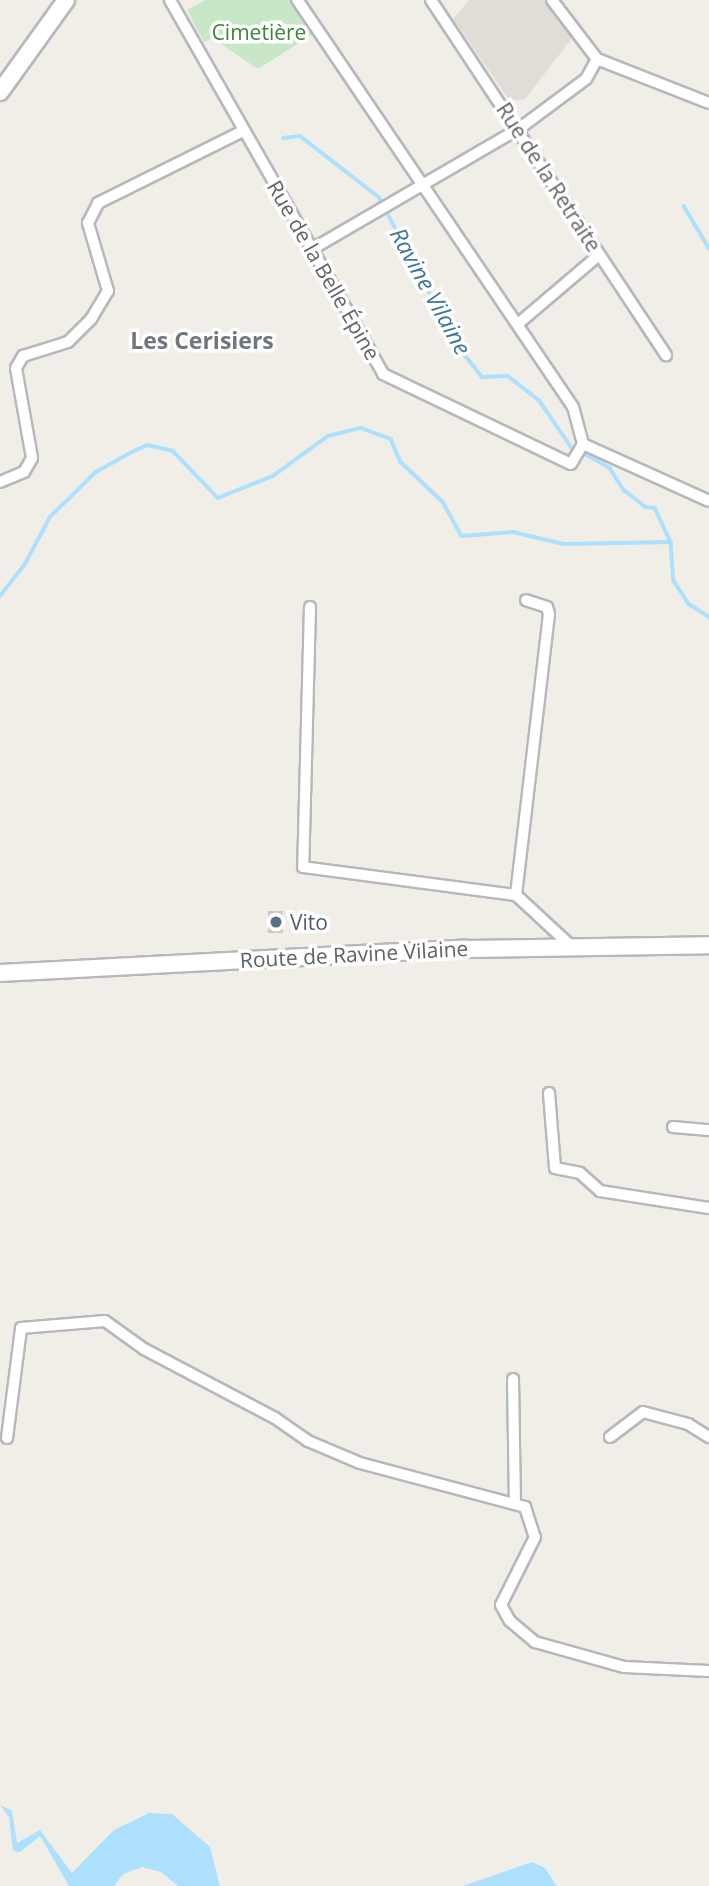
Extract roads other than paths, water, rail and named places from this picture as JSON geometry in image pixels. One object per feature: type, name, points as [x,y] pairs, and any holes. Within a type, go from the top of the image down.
[{"type":"main road","points":[[0,92],[66,0]]},
{"type":"main road","name":"Route de Ravine Vilaine","points":[[0,972],[571,946],[709,945]]},
{"type":"street","name":"Rue de la Belle Épine","points":[[170,0],[383,374],[562,462],[571,464],[583,444]]},
{"type":"street","points":[[297,0],[519,323],[573,407],[583,444],[709,501]]},
{"type":"street","name":"Rue de la Retraite","points":[[431,0],[520,128],[599,256],[666,355]]},
{"type":"street","points":[[552,0],[597,59],[709,103]]},
{"type":"street","points":[[313,248],[425,186],[520,128],[586,79],[597,59]]},
{"type":"street","points":[[0,482],[24,472],[32,458],[16,368],[23,356],[68,342],[91,319],[108,292],[88,223],[98,203],[243,131]]},
{"type":"street","points":[[519,323],[599,256]]},
{"type":"street","points":[[516,895],[550,614],[547,607],[526,600]]},
{"type":"street","points":[[310,607],[303,867],[516,895],[571,946]]},
{"type":"street","points":[[549,1093],[555,1168],[580,1173],[600,1191],[709,1208]]},
{"type":"street","points":[[673,1127],[709,1130]]},
{"type":"street","points":[[7,1438],[21,1328],[105,1321],[144,1349],[275,1418],[307,1441],[360,1463],[515,1503],[533,1520],[535,1537],[501,1605],[510,1621],[557,1652],[624,1667],[709,1671]]},
{"type":"street","points":[[513,1379],[515,1503]]},
{"type":"street","points":[[610,1437],[643,1412],[688,1424],[709,1437]]},
{"type":"water","points":[[0,1805],[12,1811],[17,1843],[40,1830],[72,1873],[114,1830],[149,1813],[172,1814],[210,1847],[220,1886],[178,1886],[161,1872],[142,1867],[123,1874],[114,1886],[69,1886],[40,1836],[20,1852],[13,1851],[9,1817]]},
{"type":"water","points":[[532,1862],[545,1868],[557,1886],[463,1886]]},
{"type":"waterway","name":"Ravine Vilaine","points":[[283,138],[300,136],[379,197],[458,346],[482,377],[508,376],[539,400],[572,448]]},
{"type":"waterway","points":[[684,206],[709,248]]},
{"type":"waterway","name":"Ravine Vilaine","points":[[0,596],[25,564],[50,517],[96,472],[132,452],[148,445],[173,451],[218,498],[273,476],[328,436],[361,428],[391,439],[401,462],[443,502],[462,536],[513,532],[564,544],[671,542],[674,581],[689,604],[709,617]]},
{"type":"waterway","name":"Ravine Vilaine","points":[[587,455],[610,468],[624,490],[646,507],[655,508],[671,542]]},
{"type":"place","name":"Vito","points":[[276,922]]},
{"type":"district","name":"Les Cerisiers","points":[[202,340]]},
{"type":"park label","name":"Cimetière","points":[[259,32]]}]
